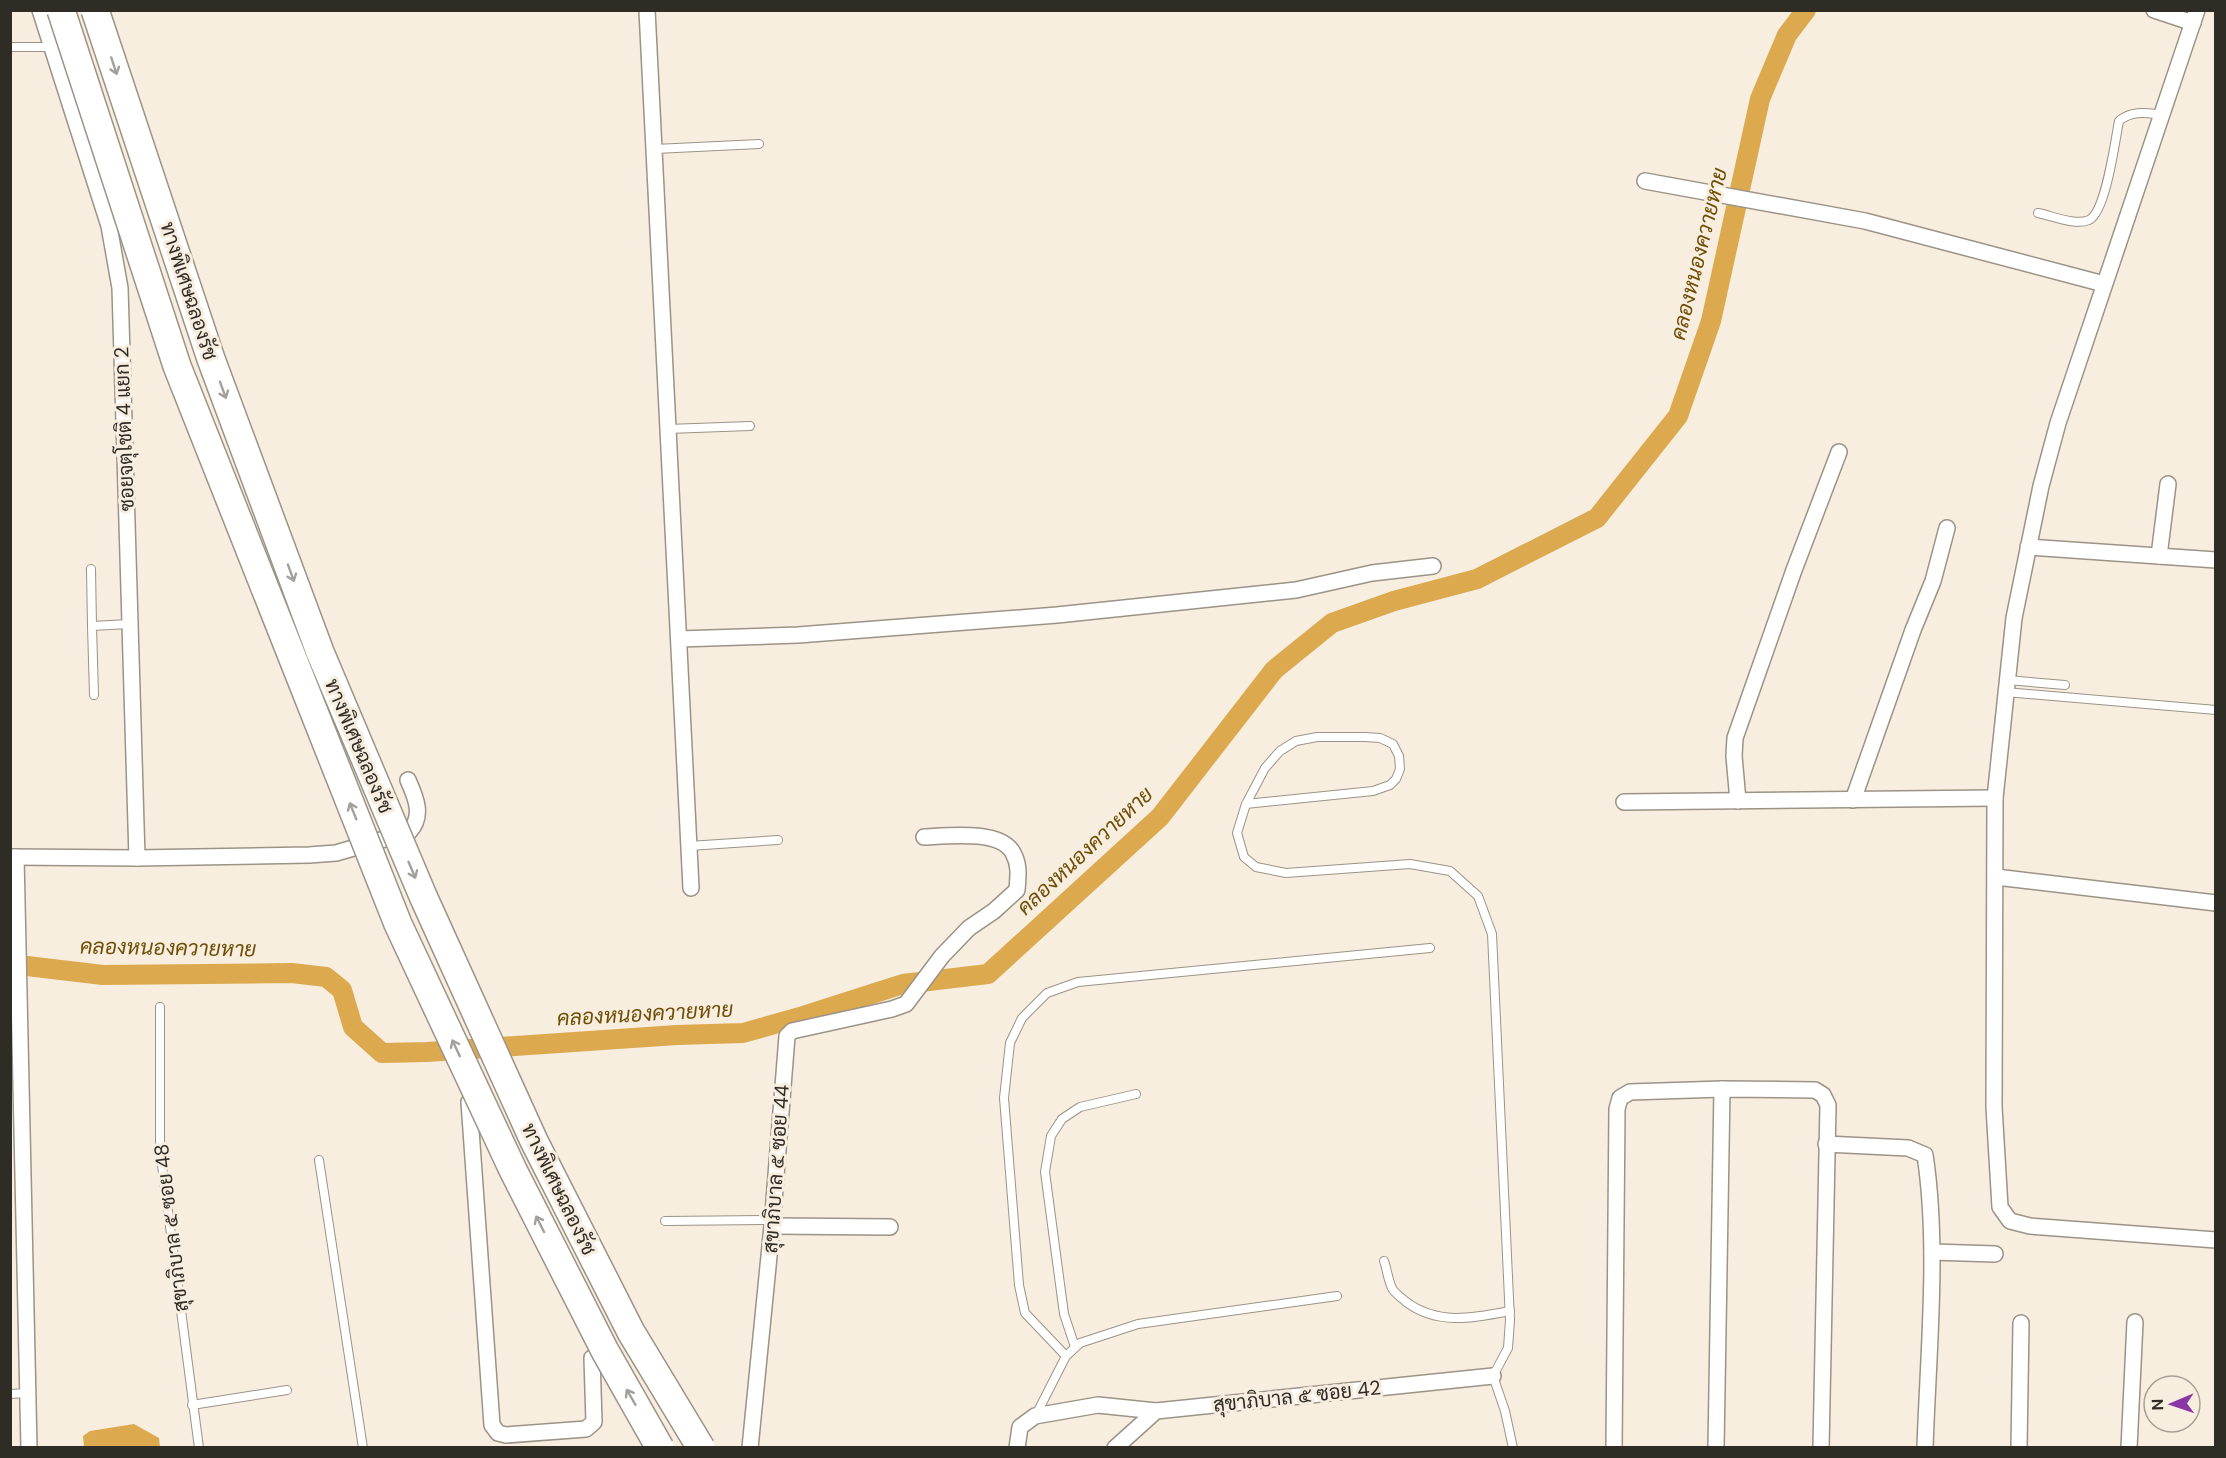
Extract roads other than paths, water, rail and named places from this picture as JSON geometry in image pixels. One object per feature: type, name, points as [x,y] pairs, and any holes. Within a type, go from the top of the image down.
[{"type":"highway","name":"ทางพิเศษฉลองรัช","points":[[61,10],[177,366],[398,924],[513,1170],[604,1351],[660,1448]]},
{"type":"highway","name":"ทางพิเศษฉลองรัช","points":[[95,10],[211,359],[320,652],[423,896],[534,1142],[631,1332],[701,1448]]},
{"type":"street","name":"ซอยจตุโชติ 4 แยก 2","points":[[40,10],[109,226],[120,288],[137,858]]},
{"type":"street","points":[[647,10],[691,888]]},
{"type":"street","points":[[2154,10],[2195,16],[2058,423],[2041,486],[2014,618],[1995,798],[1994,1107],[2000,1207],[2010,1221],[2030,1226],[2216,1240]]},
{"type":"street","points":[[1645,181],[1865,221],[2104,284]]},
{"type":"street","points":[[1738,801],[1734,756],[1735,738],[1794,570],[1839,452]]},
{"type":"street","points":[[2159,556],[2168,484]]},
{"type":"street","points":[[1853,800],[1913,630],[1933,581],[1947,528]]},
{"type":"street","points":[[2028,548],[2216,560]]},
{"type":"street","points":[[679,639],[798,635],[1081,613],[1296,590],[1372,573],[1433,566]]},
{"type":"street","points":[[29,1448],[18,944],[13,857],[137,858],[336,853],[409,832],[416,825],[417,802],[408,780]]},
{"type":"street","points":[[1624,802],[1995,798]]},
{"type":"street","name":"สุขาภิบาล ๕ ซอย 44","points":[[750,1448],[787,1036],[792,1031],[906,1004],[942,956],[969,928],[1017,890],[1019,871],[1013,851],[1002,842],[977,835],[924,837]]},
{"type":"street","points":[[1996,877],[2216,903]]},
{"type":"street","points":[[1716,1448],[1722,1089]]},
{"type":"street","points":[[1614,1448],[1617,1109],[1620,1098],[1630,1092],[1722,1089],[1815,1090],[1823,1095],[1828,1105],[1821,1448]]},
{"type":"street","points":[[469,1102],[492,1425],[498,1433],[535,1441],[586,1429],[594,1422],[592,1359]]},
{"type":"street","points":[[1827,1144],[1908,1148],[1924,1155],[1928,1174],[1932,1251],[1925,1448]]},
{"type":"street","points":[[772,1223],[890,1227]]},
{"type":"street","points":[[1932,1251],[1995,1254]]},
{"type":"street","points":[[2129,1448],[2135,1322]]},
{"type":"street","points":[[2019,1448],[2021,1323]]},
{"type":"street","name":"สุขาภิบาล ๕ ซอย 42","points":[[1035,1416],[1098,1405],[1156,1411],[1493,1376]]},
{"type":"street","points":[[1115,1448],[1156,1411]]},
{"type":"street","points":[[1017,1448],[1020,1427],[1035,1416]]},
{"type":"lane","points":[[10,47],[51,46]]},
{"type":"lane","points":[[2038,213],[2073,221],[2088,221],[2095,216],[2102,201],[2119,121],[2126,115],[2135,113],[2162,115]]},
{"type":"lane","points":[[655,149],[759,144]]},
{"type":"lane","points":[[668,429],[750,426]]},
{"type":"lane","points":[[92,569],[94,695]]},
{"type":"lane","points":[[92,626],[129,624]]},
{"type":"lane","points":[[2006,686],[2065,685]]},
{"type":"lane","points":[[2006,686],[2216,710]]},
{"type":"lane","points":[[1246,804],[1372,791],[1390,785],[1396,779],[1400,769],[1399,756],[1393,744],[1380,738],[1317,737],[1296,741],[1280,751],[1265,768],[1246,804],[1237,833],[1244,857],[1257,867],[1286,873],[1410,864],[1450,871],[1478,896],[1492,934],[1510,1311],[1508,1348],[1493,1376],[1505,1412],[1513,1448]]},
{"type":"lane","points":[[689,846],[778,840]]},
{"type":"lane","points":[[1066,1356],[1025,1312],[1019,1285],[1004,1098],[1010,1043],[1022,1018],[1047,993],[1078,981],[1430,948]]},
{"type":"lane","name":"สุขาภิบาล ๕ ซอย 48","points":[[160,1006],[160,1150],[199,1448]]},
{"type":"lane","points":[[1076,1347],[1064,1314],[1045,1172],[1051,1136],[1062,1119],[1080,1107],[1136,1094]]},
{"type":"lane","points":[[319,1160],[363,1448]]},
{"type":"lane","points":[[665,1221],[772,1223]]},
{"type":"lane","points":[[1384,1261],[1392,1290],[1409,1304],[1429,1314],[1450,1318],[1472,1318],[1510,1311]]},
{"type":"lane","points":[[1035,1416],[1066,1356],[1080,1343],[1138,1324],[1337,1296]]},
{"type":"lane","points":[[192,1405],[287,1390]]},
{"type":"lane","points":[[10,1394],[27,1393]]},
{"type":"waterway","name":"คลองหนองควายหาย","points":[[10,964],[103,975],[292,973],[326,977],[342,990],[353,1027],[382,1053],[743,1033],[903,984],[988,974],[1160,817],[1274,670],[1332,623],[1394,601],[1477,579],[1597,518],[1678,416],[1711,321],[1760,99],[1787,35],[1806,10]]}]
